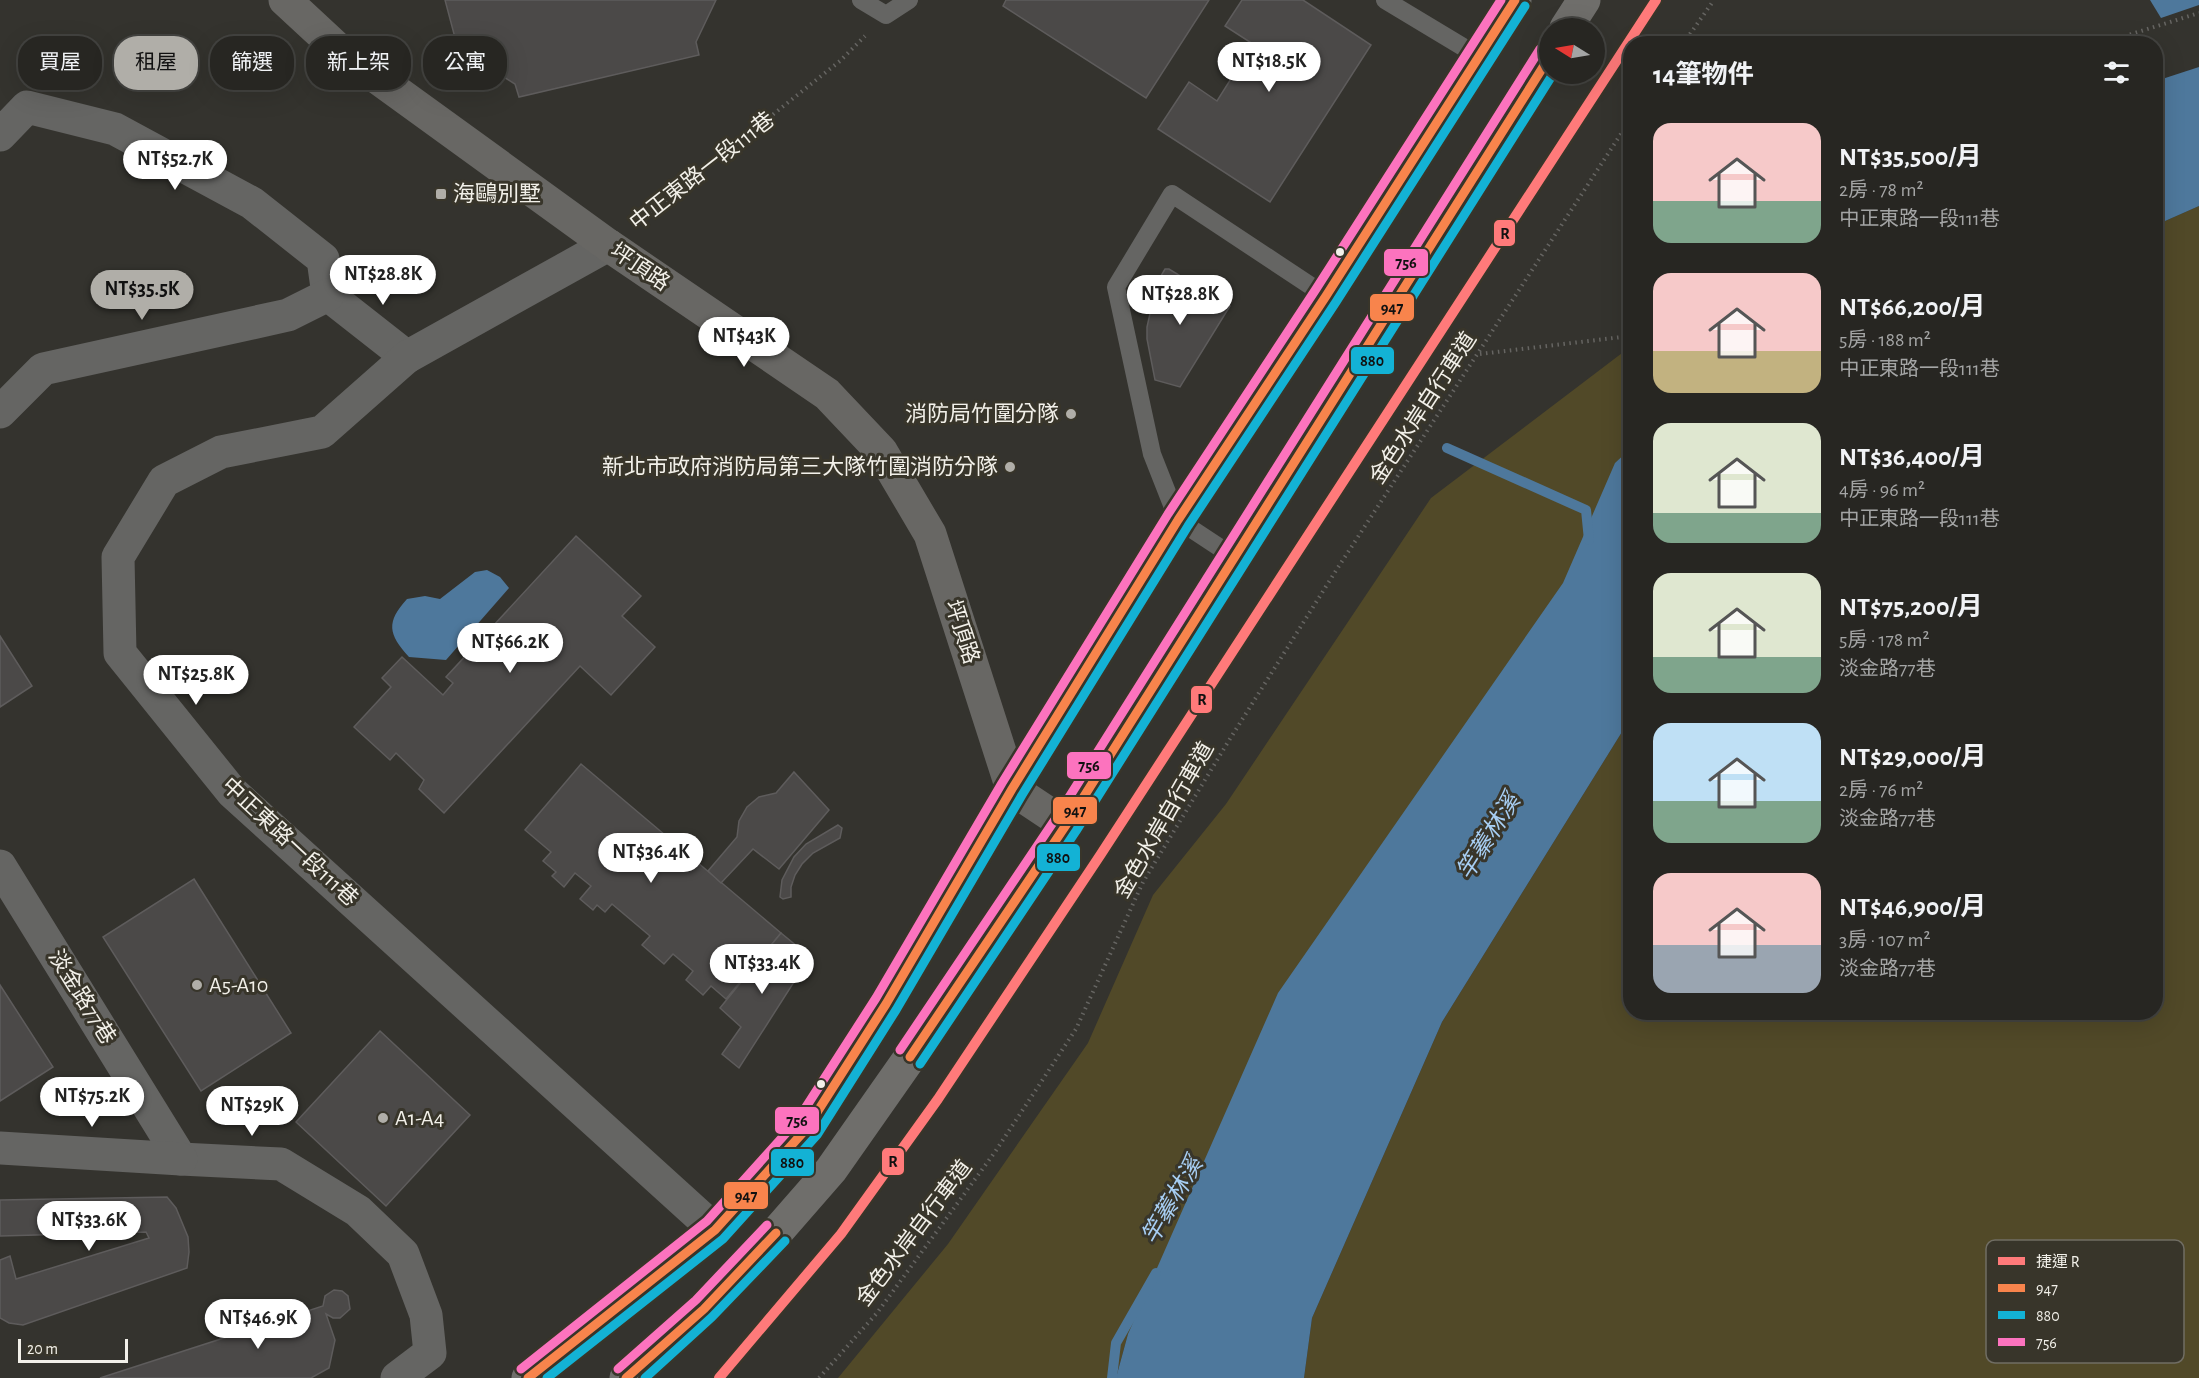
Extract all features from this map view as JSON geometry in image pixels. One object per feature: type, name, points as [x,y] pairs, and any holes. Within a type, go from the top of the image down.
[{"type":"main road","points":[[528,1378],[715,1230],[807,1128],[886,1004],[1012,789],[1178,520],[1326,296],[1515,0]]},
{"type":"main road","points":[[1572,18],[1584,0]]},
{"type":"main road","points":[[626,1378],[655,1354],[749,1264],[831,1170],[925,1036],[1065,825],[1539,72]]},
{"type":"street","name":"坪頂路","points":[[285,0],[339,50],[608,245],[827,394],[881,451],[930,534],[1012,789]]},
{"type":"street","points":[[0,135],[27,106],[115,129],[252,204],[323,259],[328,295],[407,357]]},
{"type":"street","name":"中正東路一段111巷","points":[[608,245],[407,357],[321,432],[221,452],[164,481],[118,557],[120,653],[232,792],[715,1230]]},
{"type":"street","points":[[0,412],[43,369],[288,315],[328,295]]},
{"type":"street","points":[[1012,789],[1065,825]]},
{"type":"street","name":"淡金路77巷","points":[[0,866],[182,1159]]},
{"type":"street","points":[[0,1148],[280,1164],[358,1211],[403,1254],[426,1315],[430,1353],[397,1378]]},
{"type":"lane","points":[[861,0],[886,15],[909,0]]},
{"type":"lane","points":[[1385,0],[1478,56]]},
{"type":"lane","points":[[1234,557],[1178,520],[1152,454],[1116,287],[1172,194],[1326,296]]},
{"type":"path","points":[[1689,36],[1714,0]]},
{"type":"path","points":[[2125,36],[2199,13]]},
{"type":"path","name":"中正東路一段111巷","points":[[608,245],[840,61],[886,15]]},
{"type":"path","name":"金色水岸自行車道","points":[[819,1378],[877,1313],[994,1152],[1069,1039],[1143,882],[1336,569],[1479,354],[1623,130]]},
{"type":"path","points":[[1479,354],[1623,336]]},
{"type":"shaded area","points":[[2199,206],[2199,1378],[1304,1378],[1312,1318],[1442,1022],[1623,730],[1623,1020],[2163,1020],[2163,222]]},
{"type":"shaded area","points":[[1623,352],[1623,484],[1128,1334],[1116,1378],[838,1378],[948,1244],[1088,1043],[1153,895],[1226,804],[1431,498]]},
{"type":"water","points":[[2150,0],[2199,0],[2199,5],[2161,18]]},
{"type":"water","points":[[2199,67],[2199,206],[2163,222],[2163,79]]},
{"type":"water","points":[[1623,456],[1623,730],[1442,1022],[1312,1318],[1304,1378],[1116,1378],[1128,1334],[1278,993],[1563,583],[1615,463]]},
{"type":"water","points":[[487,570],[500,577],[509,588],[446,660],[409,657],[397,641],[392,628],[395,615],[407,599],[425,596],[440,599],[475,572]]},
{"type":"building","points":[[445,0],[716,0],[696,42],[699,55],[519,97],[515,84],[507,79],[507,36],[455,36]]},
{"type":"building","points":[[1006,0],[1209,0],[1146,98],[1003,6]]},
{"type":"building","points":[[1242,0],[1303,0],[1371,45],[1270,202],[1158,129],[1189,82],[1217,101],[1253,44],[1225,26]]},
{"type":"building","points":[[1165,269],[1169,269],[1230,306],[1180,387],[1155,380],[1147,339],[1147,327],[1153,300],[1158,281]]},
{"type":"building","points":[[576,536],[641,596],[622,616],[655,647],[611,695],[580,666],[444,813],[419,789],[424,780],[396,753],[390,760],[354,727],[391,687],[382,678],[402,657],[443,695],[453,683],[446,677]]},
{"type":"building","points":[[0,636],[32,686],[0,707]]},
{"type":"building","points":[[581,764],[781,933],[726,999],[711,986],[703,995],[686,980],[693,971],[673,954],[664,964],[642,945],[650,936],[612,904],[605,912],[597,905],[593,910],[580,899],[591,886],[575,873],[564,887],[552,876],[556,872],[543,861],[551,852],[525,830]]},
{"type":"building","points":[[794,772],[829,810],[779,869],[753,849],[721,883],[708,871],[737,837],[739,821],[747,807],[759,797],[776,793]]},
{"type":"building","points":[[838,825],[842,828],[840,838],[813,853],[795,875],[791,897],[783,899],[780,897],[782,880],[794,857],[806,844]]},
{"type":"building","name":"A5-A10","points":[[194,879],[291,1033],[201,1091],[103,937]]},
{"type":"building","points":[[781,933],[810,957],[739,1068],[722,1054],[741,1027],[720,1008]]},
{"type":"building","points":[[0,985],[53,1067],[0,1101]]},
{"type":"building","name":"A1-A4","points":[[380,1031],[470,1115],[386,1206],[296,1122]]},
{"type":"building","points":[[167,1197],[176,1208],[188,1237],[187,1268],[23,1325],[9,1323],[0,1318],[0,1260],[10,1256],[16,1279],[149,1238],[146,1232],[0,1236],[0,1200]]},
{"type":"building","points":[[334,1290],[342,1291],[348,1296],[350,1309],[340,1318],[333,1318],[326,1314],[335,1340],[329,1368],[311,1378],[100,1378],[323,1306],[325,1296]]},
{"type":"waterway","name":"竿蓁林溪","points":[[1447,448],[1586,510],[1589,540]]},
{"type":"waterway","name":"竿蓁林溪","points":[[1112,1378],[1116,1343],[1156,1273]]},
{"type":"metro line","name":"R","points":[[1633,36],[1656,0]]},
{"type":"metro line","name":"R","points":[[719,1378],[841,1234],[938,1099],[1101,854],[1623,51]]},
{"type":"transit line","name":"756","points":[[521,1369],[707,1221],[797,1121],[876,998],[1002,783],[1168,514],[1316,289],[1501,0]]},
{"type":"transit line","name":"947","points":[[528,1378],[715,1230],[807,1128],[886,1004],[1012,789],[1178,520],[1326,296],[1515,0]]},
{"type":"transit line","name":"880","points":[[547,1378],[723,1239],[817,1135],[896,1010],[1022,795],[1188,526],[1336,302],[1525,6]]},
{"type":"transit line","name":"756","points":[[900,1050],[1056,818],[1539,51]]},
{"type":"transit line","name":"947","points":[[910,1057],[1066,825],[1539,73]]},
{"type":"transit line","name":"880","points":[[920,1064],[1076,831],[1547,84]]},
{"type":"transit line","name":"756","points":[[618,1369],[696,1300],[767,1225]]},
{"type":"transit line","name":"947","points":[[626,1378],[704,1309],[776,1233]]},
{"type":"transit line","name":"880","points":[[645,1378],[712,1317],[785,1241]]},
{"type":"place","name":"海鷗別墅","points":[[441,194]]},
{"type":"place","name":"消防局竹圍分隊","points":[[1071,414]]},
{"type":"place","name":"新北市政府消防局第三大隊竹圍消防分隊","points":[[1010,467]]},
{"type":"place","name":"A5-A10","points":[[197,985]]},
{"type":"place","name":"A1-A4","points":[[383,1118]]}]
